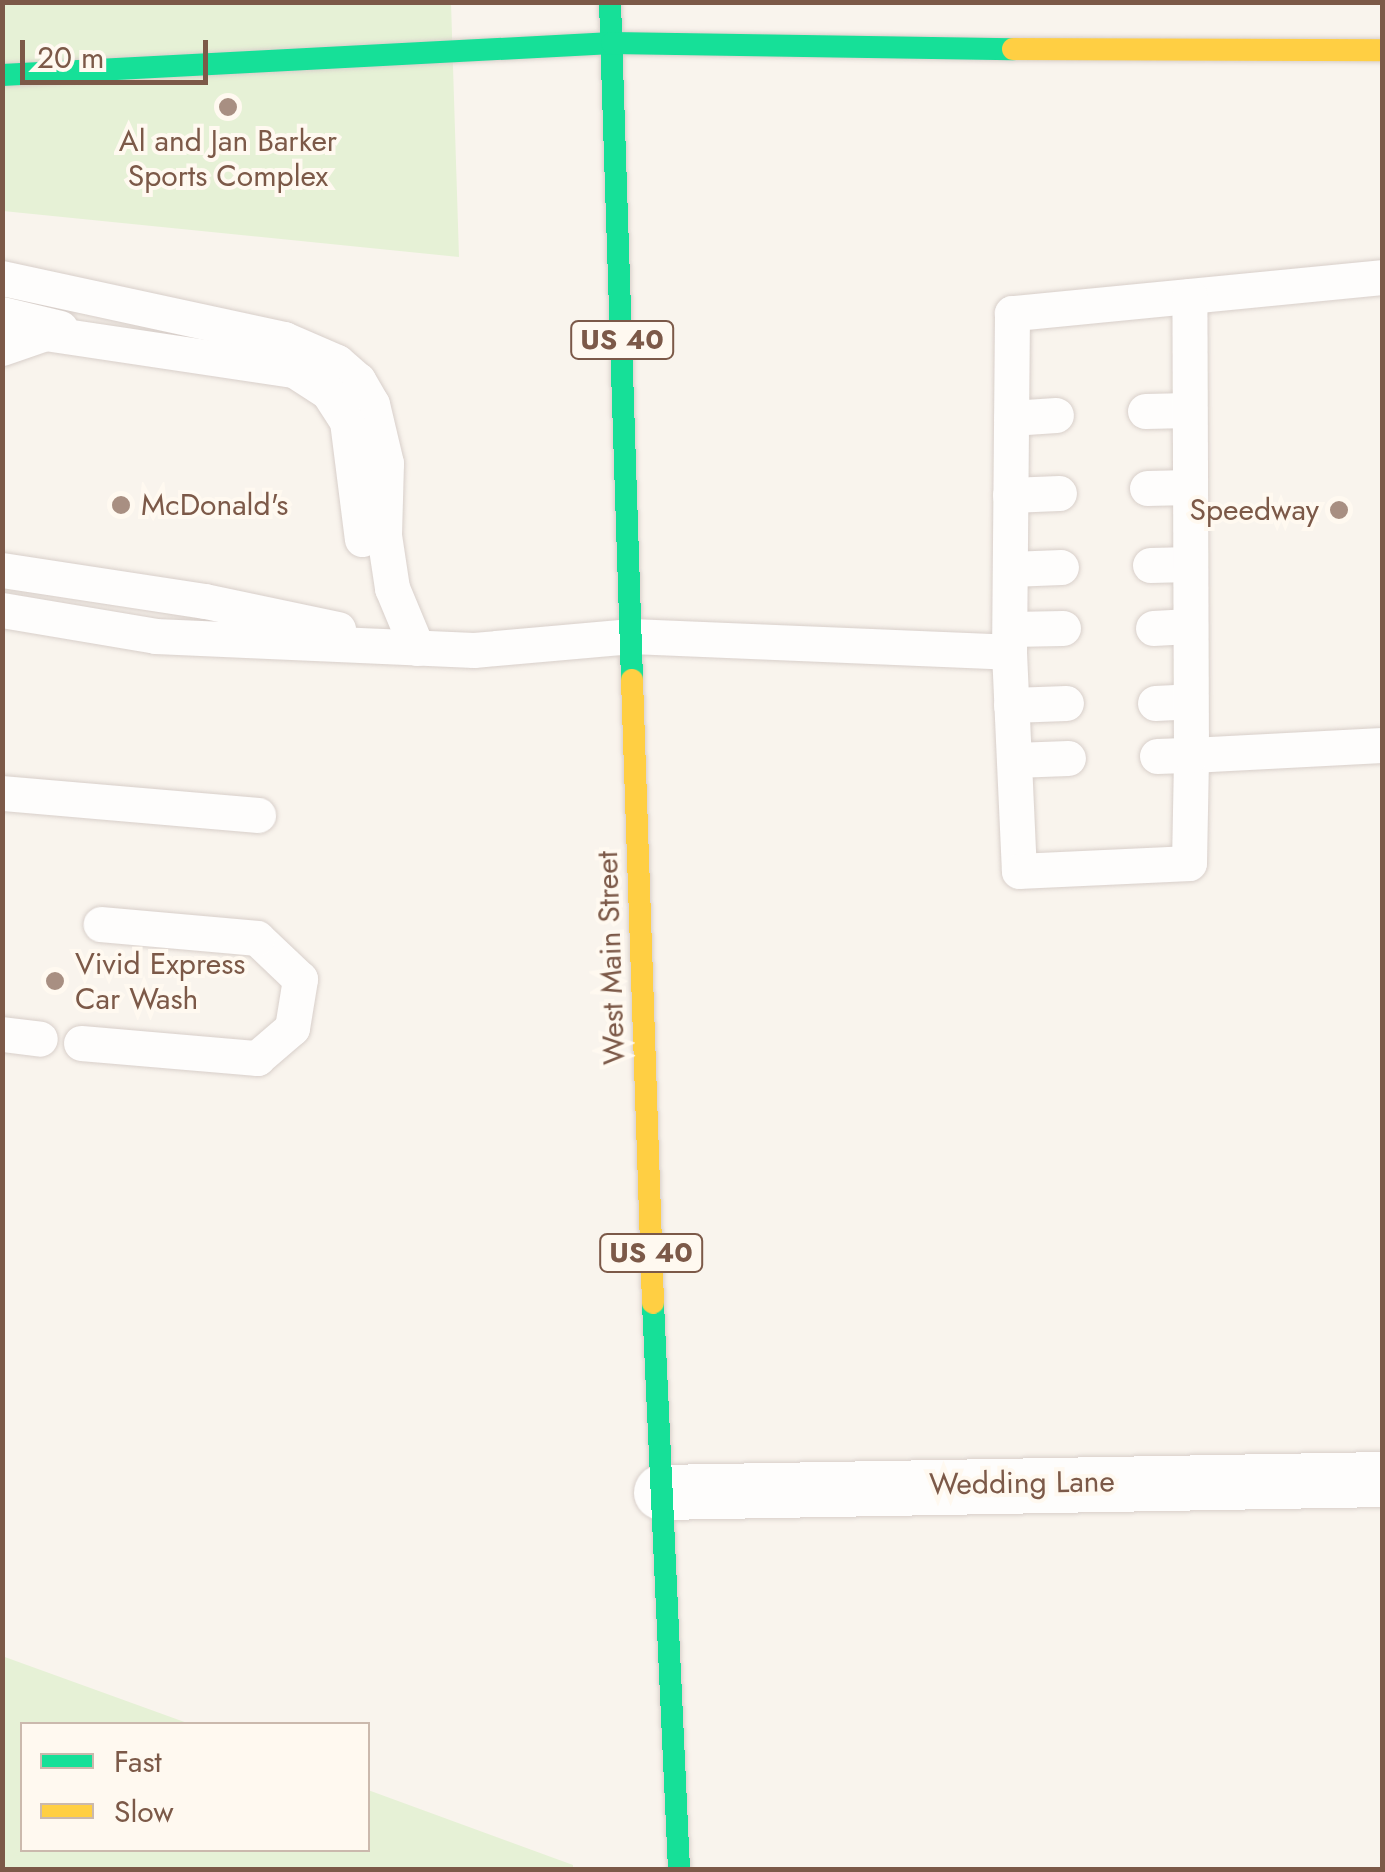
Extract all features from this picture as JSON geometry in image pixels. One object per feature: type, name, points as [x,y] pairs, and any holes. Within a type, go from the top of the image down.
[{"type":"main road","name":"West Main Street","points":[[611,2],[630,636],[679,1870]]},
{"type":"main road","points":[[2,75],[612,43],[1248,52],[1382,50]]},
{"type":"street","name":"Wedding Lane","points":[[662,1492],[1382,1479]]},
{"type":"lane","points":[[1190,296],[1190,701],[1174,755],[1189,863],[1019,871],[1009,640],[1012,313],[1382,277]]},
{"type":"lane","points":[[2,278],[284,339],[348,371],[372,404],[381,434],[384,535],[392,588],[417,648]]},
{"type":"lane","points":[[2,314],[40,319],[93,342]]},
{"type":"lane","points":[[2,348],[45,332],[93,342],[160,347],[294,370],[328,392],[347,421],[357,474],[363,549],[378,606],[417,648]]},
{"type":"lane","points":[[1145,412],[1190,410]]},
{"type":"lane","points":[[1011,418],[1056,414]]},
{"type":"lane","points":[[1147,488],[1190,487]]},
{"type":"lane","points":[[1010,495],[1058,492]]},
{"type":"lane","points":[[1150,564],[1190,564]]},
{"type":"lane","points":[[1010,569],[1061,567]]},
{"type":"lane","points":[[2,570],[255,610],[417,648]]},
{"type":"lane","points":[[2,610],[155,636],[474,650],[630,636],[1009,640],[1063,628]]},
{"type":"lane","points":[[1152,628],[1190,626]]},
{"type":"lane","points":[[1154,702],[1190,701]]},
{"type":"lane","points":[[1012,704],[1066,704]]},
{"type":"lane","points":[[1174,755],[1382,745]]},
{"type":"lane","points":[[1014,760],[1068,758]]},
{"type":"lane","points":[[2,793],[258,816]]},
{"type":"lane","points":[[81,1043],[258,1058],[292,1028],[300,979],[257,938],[101,924]]},
{"type":"lane","points":[[2,1034],[40,1039]]},
{"type":"green space","name":"Al and Jan Barker Sports Complex","points":[[2,3],[451,3],[459,257],[3,211]]},
{"type":"green space","points":[[2,1656],[184,1722],[20,1722],[20,1852],[370,1852],[370,1791],[573,1865],[573,1869],[3,1869]]},
{"type":"traffic: fast","points":[[610,2],[632,680]]},
{"type":"traffic: fast","points":[[2,75],[612,43],[1013,49]]},
{"type":"traffic: fast","points":[[653,1303],[679,1870]]},
{"type":"traffic: slow","points":[[1013,49],[1382,50]]},
{"type":"traffic: slow","points":[[632,680],[653,1303]]},
{"type":"place","name":"Al and Jan Barker Sports Complex","points":[[228,107]]},
{"type":"place","name":"McDonald's","points":[[121,505]]},
{"type":"place","name":"Speedway","points":[[1339,510]]},
{"type":"place","name":"Vivid Express Car Wash","points":[[55,981]]}]
